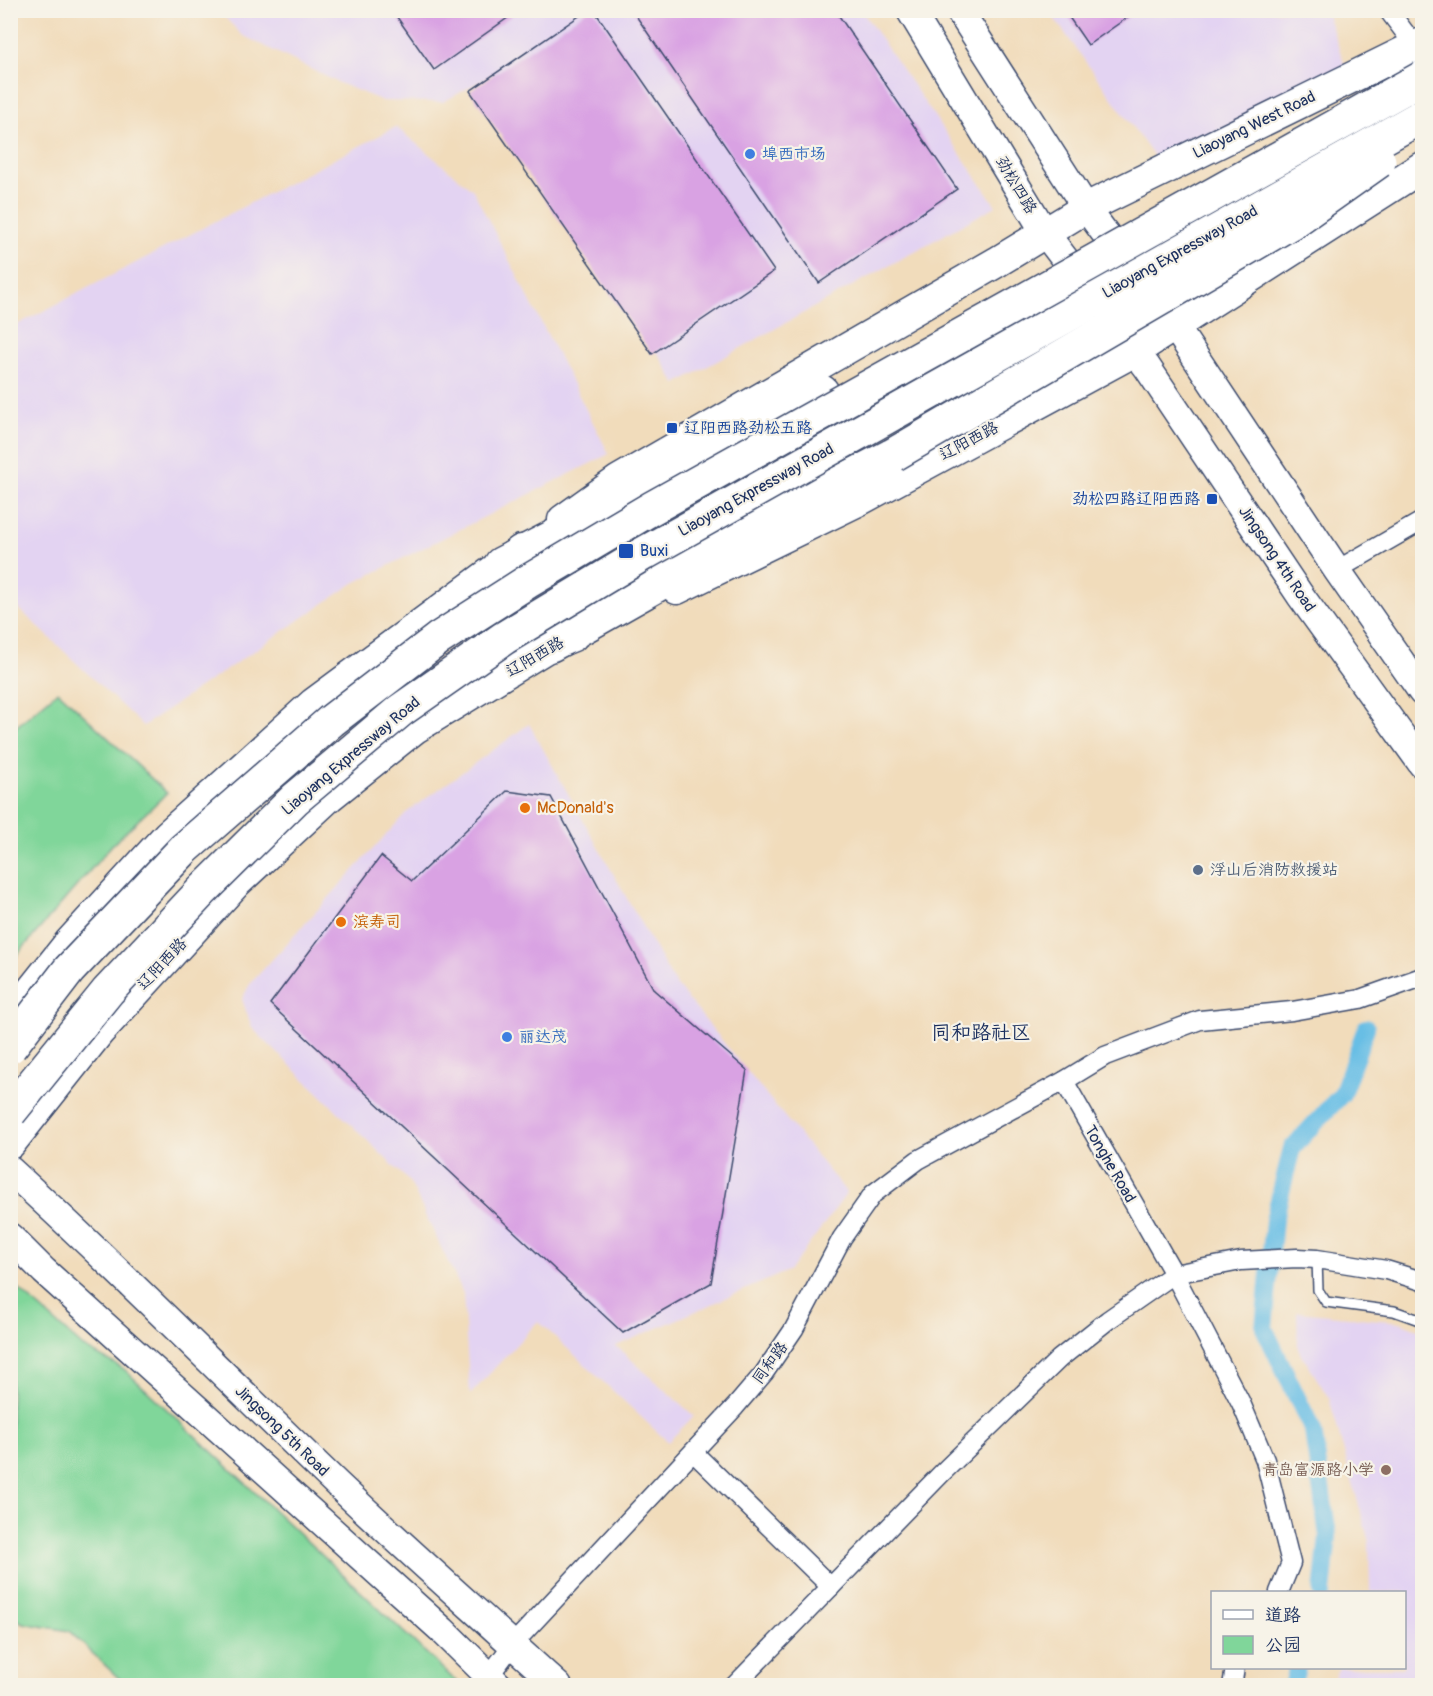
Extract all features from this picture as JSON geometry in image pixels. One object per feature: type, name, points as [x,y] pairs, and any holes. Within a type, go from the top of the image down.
[{"type":"highway","points":[[501,564],[744,438],[980,299],[1374,81],[1420,50]]},
{"type":"highway","name":"Liaoyang Expressway Road","points":[[10,1047],[69,970],[184,849],[331,721],[438,639],[527,582],[652,508],[1422,78]]},
{"type":"highway","name":"Liaoyang Expressway Road","points":[[10,1112],[108,991],[202,891],[295,799],[401,710],[504,638],[643,554],[1422,116]]},
{"type":"highway","points":[[551,645],[818,494],[893,455],[1298,219],[1422,131]]},
{"type":"main road","name":"Liaoyang West Road","points":[[1086,208],[1420,50]]},
{"type":"main road","points":[[1174,325],[1422,167]]},
{"type":"main road","points":[[10,1017],[69,943],[168,835],[314,703],[501,564],[619,480],[1086,208]]},
{"type":"main road","name":"辽阳西路","points":[[10,1144],[100,1031],[227,893],[330,796],[414,729],[551,645],[694,581],[860,500],[1135,351],[1174,325]]},
{"type":"street","name":"劲松四路","points":[[910,10],[1045,233],[1135,351]]},
{"type":"street","points":[[959,10],[1086,208],[1174,325],[1337,570],[1422,692]]},
{"type":"street","points":[[1388,10],[1420,50]]},
{"type":"street","name":"Jingsong 4th Road","points":[[1135,351],[1300,595],[1422,764]]},
{"type":"street","points":[[1337,570],[1422,521]]},
{"type":"street","points":[[1064,1081],[1105,1056],[1200,1020],[1293,1011],[1360,999],[1422,977]]},
{"type":"street","name":"Tonghe Road","points":[[1064,1081],[1174,1274],[1241,1404],[1265,1460],[1291,1563],[1280,1591]]},
{"type":"street","name":"同和路","points":[[494,1681],[513,1644],[764,1373],[794,1329],[842,1238],[873,1194],[918,1160],[1064,1081]]},
{"type":"street","name":"Jingsong 5th Road","points":[[10,1170],[93,1245],[348,1494],[558,1686]]},
{"type":"street","points":[[10,1237],[44,1271],[159,1372],[411,1605],[442,1630],[494,1681]]},
{"type":"street","points":[[734,1686],[943,1472],[1059,1359],[1108,1320],[1174,1274],[1241,1262],[1297,1258],[1386,1269],[1422,1281]]},
{"type":"street","points":[[693,1452],[831,1587]]},
{"type":"street","points":[[1232,1686],[1235,1669]]},
{"type":"lane","points":[[1317,1259],[1318,1290],[1326,1302],[1394,1311],[1422,1321]]},
{"type":"shaded area","name":"埠西市场","points":[[219,11],[862,11],[996,206],[676,384],[493,74],[443,102],[383,101],[339,83],[242,35]]},
{"type":"shaded area","points":[[1049,11],[1326,11],[1346,69],[1158,162]]},
{"type":"shaded area","points":[[396,127],[473,190],[609,454],[354,583],[143,726],[11,601],[11,328]]},
{"type":"shaded area","name":"丽达茂","points":[[529,724],[674,982],[847,1193],[790,1270],[616,1346],[694,1416],[668,1442],[538,1321],[470,1395],[463,1293],[410,1182],[252,1028],[242,999],[250,984],[406,813]]},
{"type":"shaded area","name":"青岛富源路小学","points":[[1297,1312],[1400,1322],[1422,1331],[1422,1685],[1330,1685],[1338,1669],[1406,1669],[1406,1591],[1370,1591],[1369,1542],[1329,1398],[1298,1349]]},
{"type":"green space","points":[[58,691],[167,793],[112,845],[11,962],[11,731]]},
{"type":"green space","points":[[11,1282],[83,1347],[124,1369],[460,1685],[126,1685],[69,1631],[23,1623],[11,1616]]},
{"type":"building","points":[[392,10],[519,10],[434,70]]},
{"type":"building","points":[[588,10],[594,10],[774,271],[652,354],[470,91]]},
{"type":"building","points":[[632,10],[835,10],[957,189],[819,283]]},
{"type":"building","points":[[1064,10],[1138,10],[1088,45]]},
{"type":"building","name":"丽达茂","points":[[507,791],[551,797],[654,990],[747,1070],[711,1283],[623,1333],[270,1004],[381,856],[412,881]]},
{"type":"waterway","points":[[1322,1591],[1328,1536],[1313,1431],[1264,1328],[1274,1220],[1292,1148],[1342,1094],[1366,1028]]},
{"type":"waterway","points":[[1292,1686],[1297,1669]]},
{"type":"place","name":"埠西市场","points":[[750,154]]},
{"type":"place","name":"辽阳西路劲松五路","points":[[672,428]]},
{"type":"place","name":"劲松四路辽阳西路","points":[[1212,499]]},
{"type":"place","name":"Buxi","points":[[626,551]]},
{"type":"place","name":"McDonald's","points":[[525,808]]},
{"type":"place","name":"浮山后消防救援站","points":[[1198,870]]},
{"type":"place","name":"滨寿司","points":[[341,922]]},
{"type":"place","name":"丽达茂","points":[[507,1037]]},
{"type":"place","name":"青岛富源路小学","points":[[1386,1470]]},
{"type":"district","name":"同和路社区","points":[[981,1032]]}]
